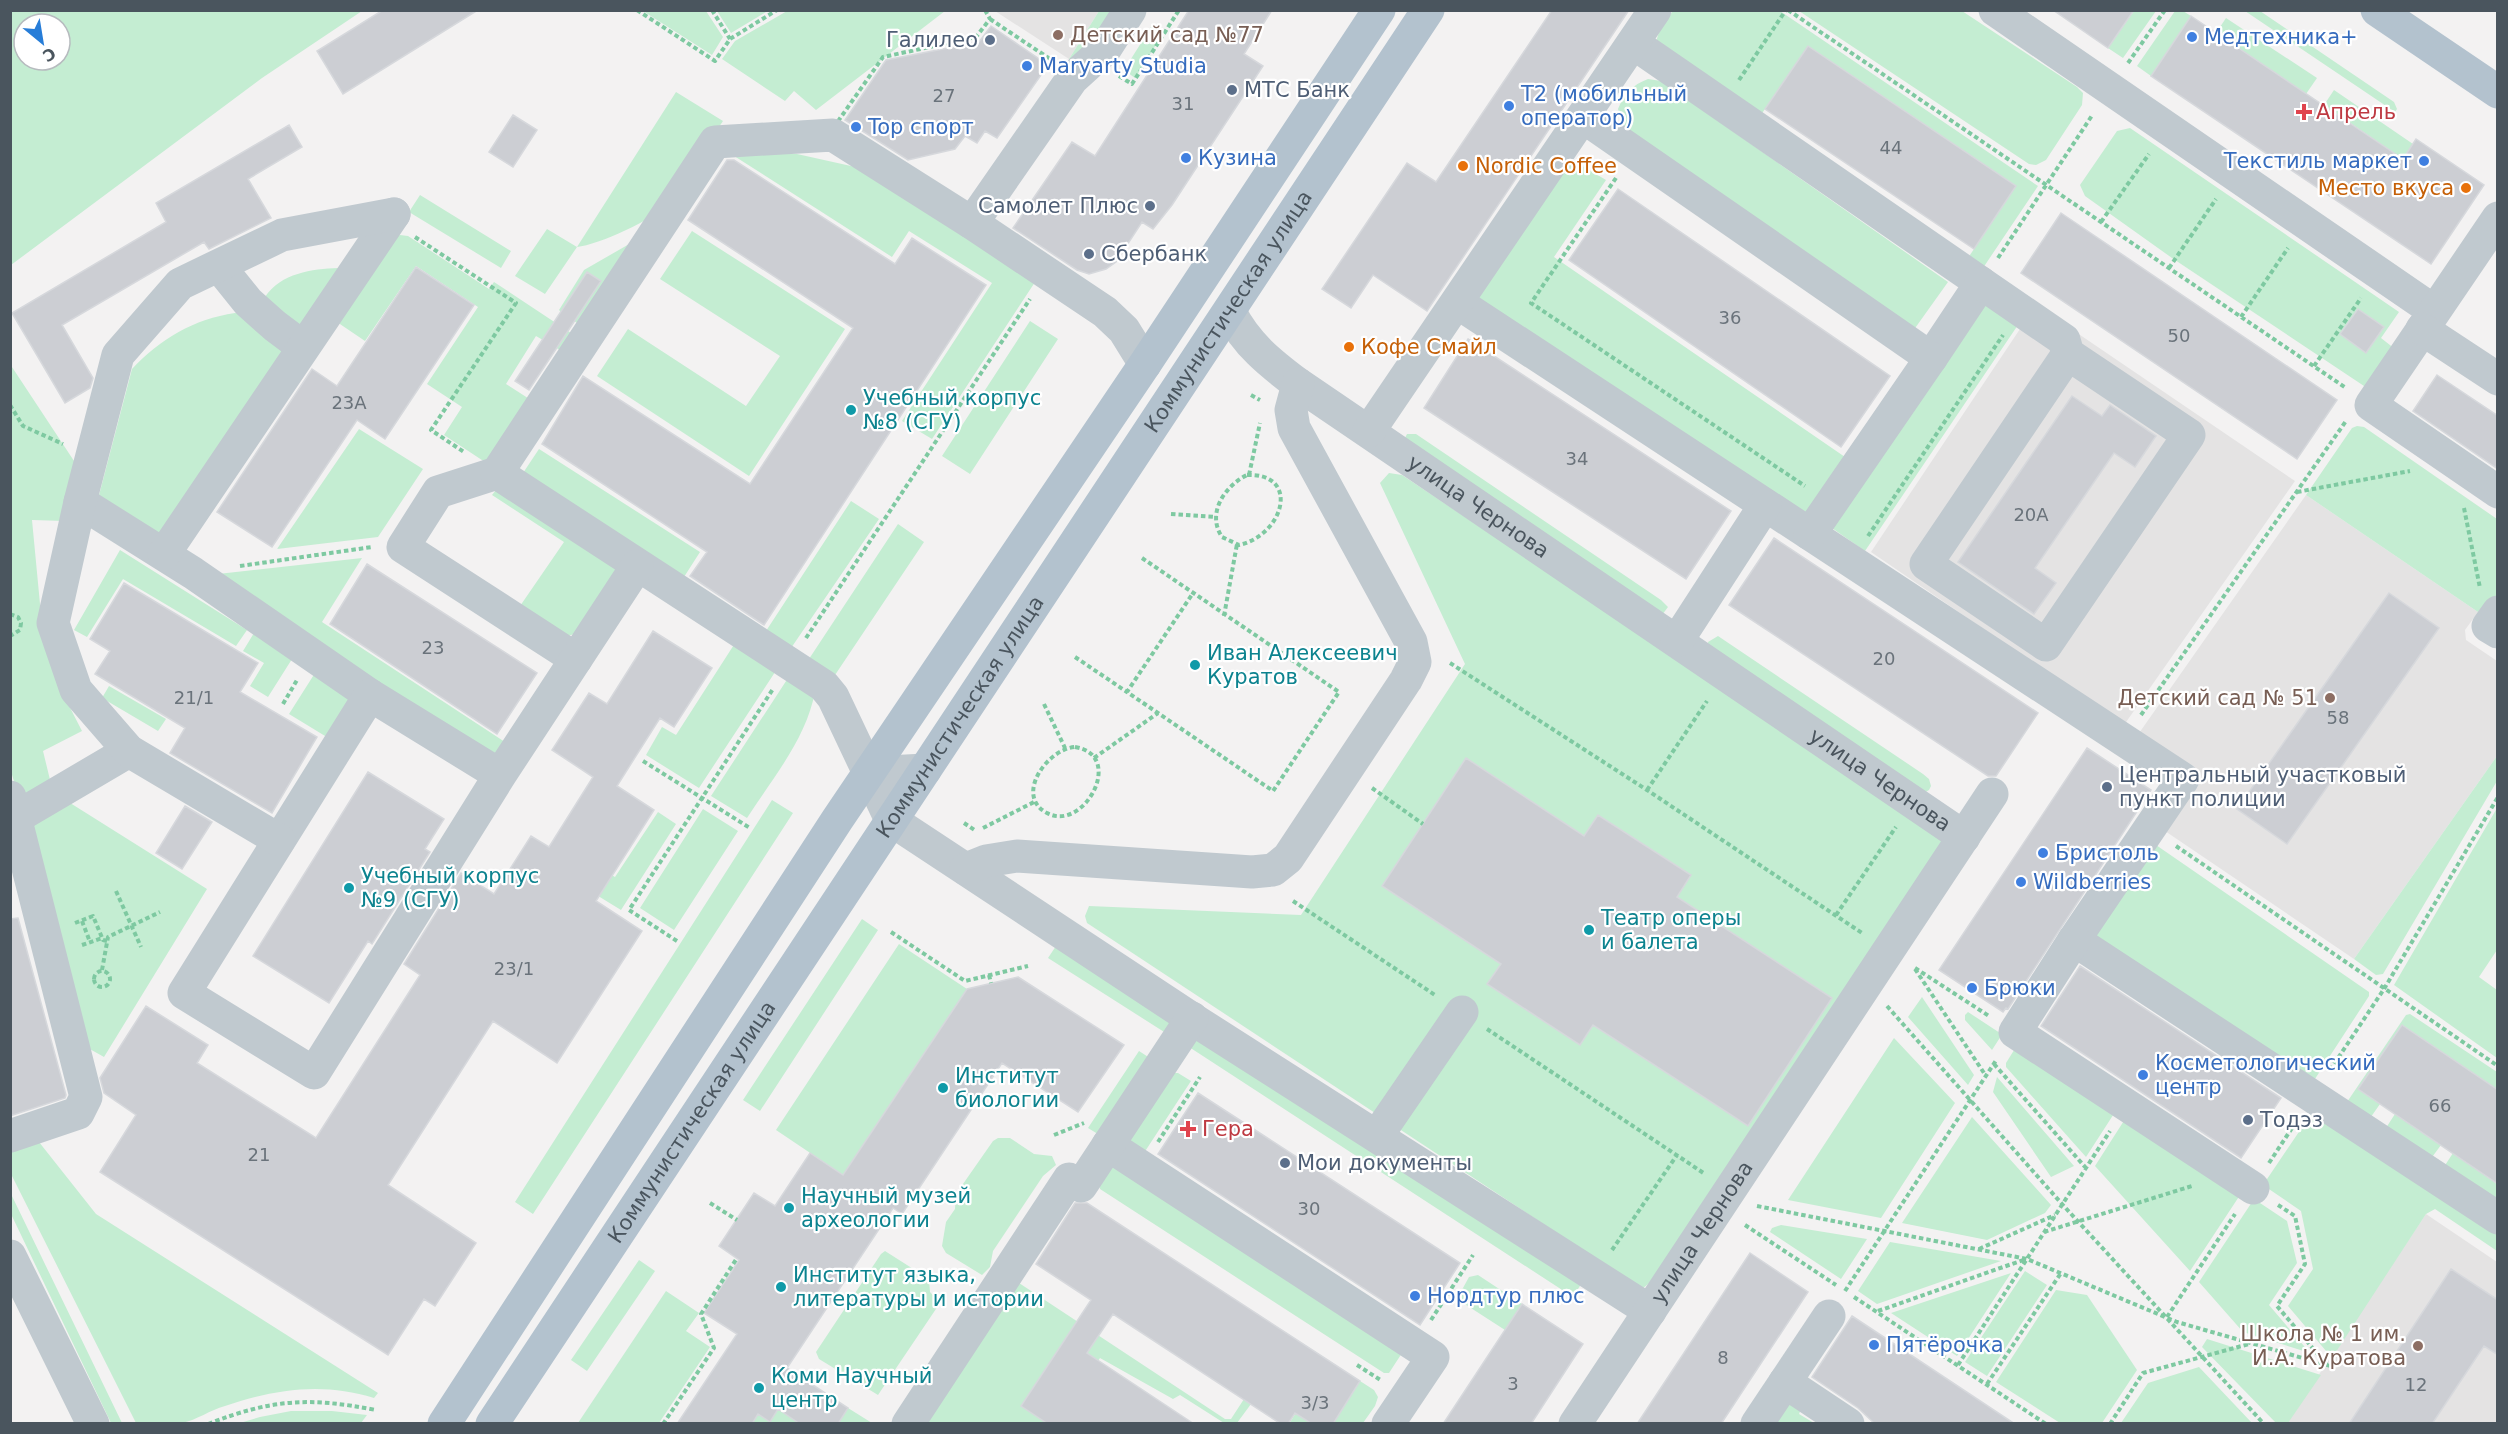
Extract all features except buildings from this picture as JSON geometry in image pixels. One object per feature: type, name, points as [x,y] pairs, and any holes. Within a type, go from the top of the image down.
[{"type":"main road","name":"Коммунистическая улица","points":[[444,1424],[869,773],[1145,364],[1379,10]]},
{"type":"main road","name":"Коммунистическая улица","points":[[492,1424],[1428,10]]},
{"type":"main road","points":[[2377,10],[2496,87]]},
{"type":"street","points":[[972,223],[1072,79],[1106,49],[1130,10]]},
{"type":"street","points":[[1369,431],[1655,10]]},
{"type":"street","points":[[1995,10],[2379,273],[2428,320],[2498,379]]},
{"type":"street","points":[[1633,43],[2064,340],[2068,354],[2189,435],[2046,645],[1926,564],[2068,354]]},
{"type":"street","points":[[1583,117],[1931,358]]},
{"type":"street","points":[[576,659],[403,547],[438,492],[497,473],[716,142],[833,135],[1106,312],[1124,330],[1145,364]]},
{"type":"street","points":[[164,554],[394,214],[282,235],[180,284],[118,355],[80,502],[53,623],[75,690],[129,751],[279,840]]},
{"type":"street","points":[[2498,218],[2428,320],[2367,401],[2498,492]]},
{"type":"street","points":[[219,266],[248,302],[274,326],[303,347]]},
{"type":"street","points":[[1810,534],[1981,283]]},
{"type":"street","points":[[1458,303],[2183,779],[2014,1032],[2242,1181]]},
{"type":"street","name":"улица Чернова","points":[[1230,312],[1239,330],[1252,346],[1298,384],[1964,837],[1575,1424]]},
{"type":"street","points":[[966,869],[986,861],[1017,856],[1252,873],[1273,870],[1288,858],[1406,680],[1415,662],[1411,642],[1294,428],[1291,410],[1298,384]]},
{"type":"street","points":[[497,473],[824,686],[833,697],[891,820],[1192,1018],[1650,1311]]},
{"type":"street","points":[[80,502],[193,573],[370,695],[500,775]]},
{"type":"street","points":[[1677,641],[1765,505]]},
{"type":"street","points":[[370,695],[184,993],[314,1073],[500,775],[637,566]]},
{"type":"street","points":[[10,1136],[78,1113],[86,1098],[13,812],[129,751]]},
{"type":"street","points":[[869,773],[925,770]]},
{"type":"street","points":[[1964,837],[1992,794]]},
{"type":"street","points":[[2074,940],[2498,1218]]},
{"type":"street","points":[[1377,1136],[1462,1012]]},
{"type":"street","points":[[908,1424],[1069,1179],[1081,1186],[1192,1018]]},
{"type":"street","points":[[1108,1145],[1433,1357],[1388,1424]]},
{"type":"street","points":[[10,1256],[93,1424]]},
{"type":"street","points":[[1757,1424],[1837,1303]]},
{"type":"street","points":[[1785,1382],[1848,1424]]},
{"type":"path","points":[[637,10],[715,61],[730,39],[777,10]]},
{"type":"path","points":[[712,10],[730,39]]},
{"type":"path","points":[[985,10],[990,19],[1068,70],[978,200],[963,208],[834,127],[883,57],[976,37],[990,19]]},
{"type":"path","points":[[1722,105],[1787,10],[2367,401],[2296,492],[2123,740]]},
{"type":"path","points":[[1981,283],[2045,184],[2165,10]]},
{"type":"path","points":[[2101,222],[2167,128]]},
{"type":"path","points":[[1634,153],[1531,303],[1830,502]]},
{"type":"path","points":[[2169,268],[2234,174]]},
{"type":"path","points":[[2241,317],[2306,223]]},
{"type":"path","points":[[411,235],[516,303],[431,430]]},
{"type":"path","points":[[677,941],[629,910],[1047,273]]},
{"type":"path","points":[[2314,366],[2379,273]]},
{"type":"path","points":[[1851,561],[2020,310]]},
{"type":"path","points":[[1251,395],[1264,403]]},
{"type":"path","points":[[10,405],[23,426],[93,457]]},
{"type":"path","points":[[1249,475],[1262,413]]},
{"type":"path","points":[[2296,492],[2455,462],[2494,623]]},
{"type":"path","points":[[1249,475],[1266,476],[1273,480],[1280,497],[1280,508],[1276,518],[1260,538],[1237,544],[1222,537],[1215,522],[1222,497],[1229,486],[1249,475]]},
{"type":"path","points":[[1171,514],[1216,517]]},
{"type":"path","points":[[1224,616],[1237,544]]},
{"type":"path","points":[[193,573],[360,548],[403,547]]},
{"type":"path","points":[[1075,657],[1273,791],[1340,692],[1224,616],[1142,558]]},
{"type":"path","points":[[1127,692],[1193,593]]},
{"type":"path","points":[[10,614],[18,617],[21,623],[20,630],[10,636]]},
{"type":"path","points":[[1450,663],[1865,935]]},
{"type":"path","points":[[1647,790],[1713,692]]},
{"type":"path","points":[[1044,704],[1065,748]]},
{"type":"path","points":[[1094,758],[1158,713]]},
{"type":"path","points":[[1065,748],[1084,748],[1094,758],[1099,770],[1095,791],[1078,810],[1058,817],[1040,809],[1034,794],[1040,769],[1048,759],[1065,748]]},
{"type":"path","points":[[643,761],[750,828]]},
{"type":"path","points":[[1369,785],[1423,824]]},
{"type":"path","points":[[2167,1317],[2242,1181],[2313,1097],[2384,989],[2498,797]]},
{"type":"path","points":[[964,823],[977,831],[1036,801]]},
{"type":"path","points":[[1836,915],[1913,802]]},
{"type":"path","points":[[2150,828],[2498,1066]]},
{"type":"path","points":[[116,891],[141,947]]},
{"type":"path","points":[[1293,900],[1712,1178]]},
{"type":"path","points":[[102,970],[108,937],[160,912]]},
{"type":"path","points":[[73,924],[93,916],[102,938],[107,941]]},
{"type":"path","points":[[81,921],[90,942]]},
{"type":"path","points":[[891,932],[965,981],[1029,966]]},
{"type":"path","points":[[82,945],[102,938]]},
{"type":"path","points":[[1837,1303],[1885,1231],[1994,1064],[2014,1032],[1913,966],[1986,1076]]},
{"type":"path","points":[[102,970],[110,977],[110,982],[103,987],[98,987],[94,980],[96,972],[102,970]]},
{"type":"path","points":[[989,975],[991,983]]},
{"type":"path","points":[[1886,1006],[2062,1204],[2264,1424]]},
{"type":"path","points":[[1994,1064],[2086,1168]]},
{"type":"path","points":[[1142,1167],[1200,1077]]},
{"type":"path","points":[[1958,1365],[2127,1106]]},
{"type":"path","points":[[1611,1251],[1677,1155]]},
{"type":"path","points":[[2044,1232],[2242,1181],[2295,1216],[2305,1264],[2277,1306],[2327,1365]]},
{"type":"path","points":[[710,1203],[736,1220]]},
{"type":"path","points":[[1753,1205],[2027,1259],[2167,1317],[2334,1367]]},
{"type":"path","points":[[1979,1249],[2055,1215]]},
{"type":"path","points":[[1742,1223],[1837,1303],[1877,1311],[2046,1424]]},
{"type":"path","points":[[1414,1345],[1473,1255]]},
{"type":"path","points":[[663,1424],[714,1348],[701,1314],[737,1258]]},
{"type":"path","points":[[1877,1311],[2027,1259]]},
{"type":"path","points":[[1987,1384],[2061,1273]]},
{"type":"path","points":[[2110,1424],[2143,1374],[2252,1343]]},
{"type":"path","points":[[208,1424],[234,1413],[285,1401],[333,1401],[376,1410]]},
{"type":"shaded area","name":"Детский сад №77","points":[[995,11],[1099,11],[1069,59]]},
{"type":"shaded area","name":"Детский сад № 51","points":[[2036,305],[2295,481],[2124,725],[1871,552]]},
{"type":"shaded area","name":"Детский сад № 51","points":[[2306,495],[2478,612],[2465,630],[2466,640],[2497,661],[2497,756],[2354,959],[2165,831],[2201,780],[2137,736]]},
{"type":"shaded area","name":"Школа № 1 им. И.А. Куратова","points":[[2426,1214],[2497,1262],[2497,1423],[2286,1424]]},
{"type":"green space","points":[[11,10],[362,10],[262,78],[11,265]]},
{"type":"green space","points":[[765,10],[766,12],[731,33],[717,11]]},
{"type":"green space","points":[[643,11],[706,11],[723,37],[712,55]]},
{"type":"green space","points":[[787,11],[945,11],[816,110],[794,91],[785,101],[722,59],[735,41]]},
{"type":"green space","points":[[1099,11],[1124,11],[1079,65],[1069,59]]},
{"type":"green space","points":[[1673,11],[1780,11],[2038,186],[1981,271],[1966,261],[2016,186],[1808,47],[1758,119],[1656,45],[1664,22]]},
{"type":"green space","points":[[1799,11],[1962,11],[2077,87],[2083,93],[2082,105],[2046,160],[2036,165],[2029,164]]},
{"type":"green space","points":[[2134,11],[2156,11],[2123,58],[2108,48]]},
{"type":"green space","points":[[2175,11],[2183,11],[2191,16],[2151,76],[2137,66]]},
{"type":"green space","points":[[2245,11],[2260,11],[2394,102],[2397,109],[2395,112]]},
{"type":"green space","points":[[2226,18],[2317,78],[2306,94],[2216,33]]},
{"type":"green space","points":[[1153,24],[1164,32],[1135,78],[1124,70]]},
{"type":"green space","points":[[1648,79],[1661,81],[1948,282],[1913,331],[1626,135],[1618,109],[1629,91]]},
{"type":"green space","points":[[2334,90],[2413,144],[2403,159],[2324,105]]},
{"type":"green space","points":[[676,92],[723,121],[669,203],[652,216],[626,230],[598,242],[577,247]]},
{"type":"green space","points":[[2130,128],[2399,312],[2381,338],[2395,349],[2367,388],[2172,258],[2085,196],[2080,185],[2117,131]]},
{"type":"green space","points":[[731,154],[797,154],[878,172],[1039,276],[932,439],[902,421],[992,283],[909,231],[892,257]]},
{"type":"green space","points":[[1574,161],[1606,180],[1554,257],[1845,457],[1805,517],[1477,297],[1569,164]]},
{"type":"green space","points":[[420,195],[511,251],[501,268],[409,212]]},
{"type":"green space","points":[[547,229],[577,247],[545,294],[515,276]]},
{"type":"green space","points":[[692,231],[845,329],[749,476],[597,376],[628,329],[746,406],[780,356],[660,279]]},
{"type":"green space","points":[[400,235],[408,236],[489,289],[494,282],[577,337],[565,353],[536,336],[506,384],[534,402],[491,466],[444,435],[462,407],[427,384],[478,307],[416,266],[365,341],[334,320]]},
{"type":"green space","points":[[631,243],[583,327],[559,310],[584,270]]},
{"type":"green space","points":[[338,268],[301,333],[265,297],[280,282],[298,274]]},
{"type":"green space","points":[[1982,297],[2020,322],[1865,551],[1826,524]]},
{"type":"green space","points":[[235,313],[246,314],[290,348],[159,535],[98,499],[132,369],[154,348],[179,332],[206,320]]},
{"type":"green space","points":[[1030,321],[1058,339],[970,474],[942,456]]},
{"type":"green space","points":[[10,364],[76,464],[65,521],[32,520],[42,625],[64,696],[82,731],[43,751],[52,788],[22,808],[10,768]]},
{"type":"green space","points":[[2364,427],[2497,519],[2497,594],[2490,605],[2478,612],[2306,495],[2352,428]]},
{"type":"green space","points":[[359,429],[423,469],[378,537],[277,549]]},
{"type":"green space","points":[[1407,434],[1416,434],[1661,600],[1668,607],[1662,615],[1404,440]]},
{"type":"green space","points":[[539,449],[700,552],[684,577],[766,631],[851,501],[879,519],[787,654],[519,479]]},
{"type":"green space","points":[[1389,473],[1402,475],[1943,835],[1940,855],[1658,1276],[1642,1289],[1087,923],[1085,916],[1089,906],[1301,915],[1465,664],[1380,483]]},
{"type":"green space","points":[[496,490],[617,569],[574,634],[568,636],[518,609],[564,542],[492,495]]},
{"type":"green space","points":[[898,524],[924,542],[833,678],[807,662]]},
{"type":"green space","points":[[120,550],[247,630],[236,646],[123,579],[87,637],[74,630]]},
{"type":"green space","points":[[362,558],[322,622],[508,744],[495,764],[209,575]]},
{"type":"green space","points":[[254,633],[292,659],[268,697],[250,686],[264,663],[243,651]]},
{"type":"green space","points":[[1718,636],[1923,774],[1929,779],[1931,786],[1929,790],[1924,793],[1709,648],[1708,642]]},
{"type":"green space","points":[[737,640],[779,666],[699,788],[646,755],[662,727],[676,735]]},
{"type":"green space","points":[[315,673],[355,698],[330,739],[289,714]]},
{"type":"green space","points":[[790,675],[815,691],[811,708],[797,742],[747,818],[711,796]]},
{"type":"green space","points":[[109,686],[166,719],[158,731],[102,698]]},
{"type":"green space","points":[[2497,756],[2497,781],[2383,974],[2376,975],[2354,959]]},
{"type":"green space","points":[[772,800],[793,813],[533,1214],[515,1202]]},
{"type":"green space","points":[[67,801],[207,889],[104,1057],[88,1048],[27,824]]},
{"type":"green space","points":[[2497,808],[2497,950],[2479,977],[2497,990],[2497,1058],[2394,985]]},
{"type":"green space","points":[[703,809],[738,831],[674,930],[640,908]]},
{"type":"green space","points":[[658,812],[676,824],[621,910],[590,891],[603,870],[615,877]]},
{"type":"green space","points":[[2156,845],[2369,992],[2369,996],[2313,1082],[2091,937]]},
{"type":"green space","points":[[862,919],[878,930],[760,1111],[743,1100]]},
{"type":"green space","points":[[1058,943],[1182,1022],[1172,1037],[1048,958]]},
{"type":"green space","points":[[899,944],[967,989],[843,1175],[776,1130]]},
{"type":"green space","points":[[1922,997],[1974,1075],[1968,1085],[1908,1017]]},
{"type":"green space","points":[[1968,1012],[2000,1033],[2001,1036],[1992,1050],[1965,1020]]},
{"type":"green space","points":[[2410,1014],[2497,1072],[2497,1090],[2402,1025],[2359,1089],[2380,1104],[2366,1124],[2345,1105],[2406,1015]]},
{"type":"green space","points":[[1196,1031],[1583,1281],[1573,1297],[1186,1045]]},
{"type":"green space","points":[[1894,1038],[1955,1103],[1881,1218],[1788,1200]]},
{"type":"green space","points":[[2016,1047],[2117,1109],[2086,1157],[2006,1067]]},
{"type":"green space","points":[[1139,1051],[1156,1062],[1106,1139],[1088,1128]]},
{"type":"green space","points":[[1173,1073],[1178,1073],[1191,1081],[1142,1156],[1126,1137]]},
{"type":"green space","points":[[1997,1077],[2074,1166],[2051,1177],[1993,1092]]},
{"type":"green space","points":[[2311,1114],[2497,1234],[2497,1251],[2435,1209],[2426,1214],[2332,1358],[2288,1306],[2313,1269],[2301,1211],[2263,1185]]},
{"type":"green space","points":[[2395,1114],[2441,1145],[2427,1164],[2382,1134]]},
{"type":"green space","points":[[2127,1116],[2242,1192],[2190,1271],[2095,1166]]},
{"type":"green space","points":[[1972,1117],[2051,1205],[2045,1213],[1987,1240],[1902,1223]]},
{"type":"green space","points":[[998,1138],[1010,1138],[1034,1154],[1052,1156],[1056,1165],[1043,1176],[993,1251],[990,1267],[982,1275],[946,1253],[942,1246],[946,1222],[955,1209],[956,1194],[993,1141]]},
{"type":"green space","points":[[39,1142],[96,1214],[378,1393],[374,1398],[336,1390],[281,1392],[244,1400],[182,1423],[136,1423],[11,1174],[11,1146]]},
{"type":"green space","points":[[2453,1153],[2497,1184],[2497,1206],[2440,1173]]},
{"type":"green space","points":[[1112,1162],[1404,1350],[1389,1373],[1384,1373],[1100,1189],[1099,1183]]},
{"type":"green space","points":[[11,1194],[122,1423],[111,1423],[11,1214]]},
{"type":"green space","points":[[2254,1199],[2287,1221],[2297,1263],[2269,1305],[2310,1353],[2243,1332],[2199,1282]]},
{"type":"green space","points":[[1781,1225],[1867,1239],[1841,1279],[1770,1232],[1772,1228]]},
{"type":"green space","points":[[1890,1242],[2001,1261],[1877,1304],[1858,1291]]},
{"type":"green space","points":[[885,1251],[929,1279],[930,1292],[940,1303],[878,1395],[819,1359],[816,1352]]},
{"type":"green space","points":[[639,1260],[655,1271],[587,1371],[571,1360]]},
{"type":"green space","points":[[2025,1271],[2047,1285],[1987,1376],[1965,1362]]},
{"type":"green space","points":[[2011,1273],[1957,1356],[1891,1313]]},
{"type":"green space","points":[[1478,1275],[1522,1304],[1505,1330],[1460,1301],[1458,1297],[1469,1277]]},
{"type":"green space","points":[[1010,1277],[1225,1419],[1231,1419],[1244,1399],[1251,1404],[1237,1423],[1224,1423],[1180,1395],[1173,1399],[1100,1358],[1057,1423],[914,1424]]},
{"type":"green space","points":[[2056,1290],[2087,1295],[2137,1370],[2102,1423],[2060,1423],[1996,1382]]},
{"type":"green space","points":[[666,1291],[699,1313],[686,1331],[710,1347],[659,1423],[578,1423]]},
{"type":"green space","points":[[2207,1339],[2321,1375],[2288,1423],[2276,1423],[2202,1347]]},
{"type":"green space","points":[[2199,1367],[2252,1423],[2121,1423],[2148,1383]]},
{"type":"green space","points":[[1360,1381],[1374,1390],[1378,1397],[1375,1406],[1363,1423],[1289,1424],[1310,1390],[1341,1411]]},
{"type":"green space","points":[[1783,1396],[1801,1409],[1799,1414],[1814,1423],[1764,1424]]},
{"type":"green space","points":[[848,1408],[872,1423],[838,1423]]},
{"type":"green space","points":[[778,1409],[800,1423],[752,1424],[758,1414],[770,1421]]},
{"type":"green space","points":[[291,1411],[332,1411],[367,1415],[361,1423],[240,1423]]},
{"type":"place","name":"Детский сад №77","points":[[1058,35]]},
{"type":"place","name":"Медтехника+","points":[[2192,37]]},
{"type":"place","name":"Галилео","points":[[990,40]]},
{"type":"place","name":"Maryarty Studia","points":[[1027,66]]},
{"type":"place","name":"МТС Банк","points":[[1232,90]]},
{"type":"place","name":"Т2 (мобильный оператор)","points":[[1509,106]]},
{"type":"place","name":"Апрель","points":[[2304,112]]},
{"type":"place","name":"Top спорт","points":[[856,127]]},
{"type":"place","name":"Кузина","points":[[1186,158]]},
{"type":"place","name":"Текстиль маркет","points":[[2424,161]]},
{"type":"place","name":"Nordic Coffee","points":[[1463,166]]},
{"type":"place","name":"Место вкуса","points":[[2466,188]]},
{"type":"place","name":"Самолет Плюс","points":[[1150,206]]},
{"type":"place","name":"Сбербанк","points":[[1089,254]]},
{"type":"place","name":"Кофе Смайл","points":[[1349,347]]},
{"type":"place","name":"Учебный корпус №8 (СГУ)","points":[[851,410]]},
{"type":"place","name":"Иван Алексеевич Куратов","points":[[1195,665]]},
{"type":"place","name":"Детский сад № 51","points":[[2330,698]]},
{"type":"place","name":"Центральный участковый пункт полиции","points":[[2107,787]]},
{"type":"place","name":"Бристоль","points":[[2043,853]]},
{"type":"place","name":"Wildberries","points":[[2021,882]]},
{"type":"place","name":"Учебный корпус №9 (СГУ)","points":[[349,888]]},
{"type":"place","name":"Театр оперы и балета","points":[[1589,930]]},
{"type":"place","name":"Брюки","points":[[1972,988]]},
{"type":"place","name":"Косметологический центр","points":[[2143,1075]]},
{"type":"place","name":"Институт биологии","points":[[943,1088]]},
{"type":"place","name":"Тодэз","points":[[2248,1120]]},
{"type":"place","name":"Гера","points":[[1188,1129]]},
{"type":"place","name":"Мои документы","points":[[1285,1163]]},
{"type":"place","name":"Научный музей археологии","points":[[789,1208]]},
{"type":"place","name":"Институт языка, литературы и истории","points":[[781,1287]]},
{"type":"place","name":"Нордтур плюс","points":[[1415,1296]]},
{"type":"place","name":"Пятёрочка","points":[[1874,1345]]},
{"type":"place","name":"Школа № 1 им. И.А. Куратова","points":[[2418,1346]]},
{"type":"place","name":"Коми Научный центр","points":[[759,1388]]}]
